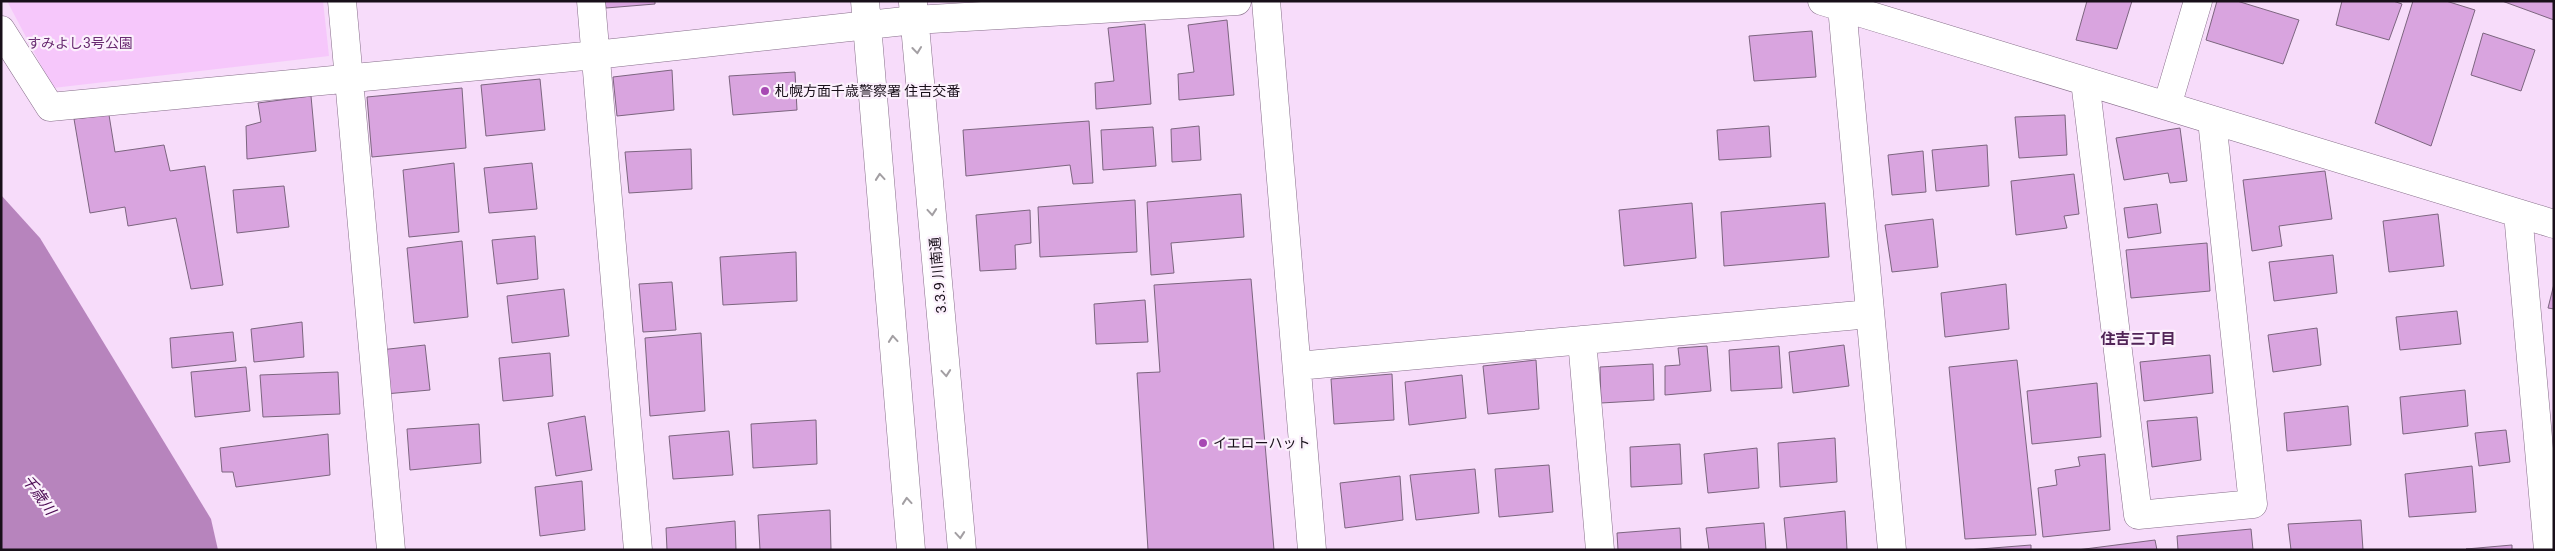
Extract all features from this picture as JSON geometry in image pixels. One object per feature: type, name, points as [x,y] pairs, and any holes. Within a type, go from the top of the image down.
[{"type":"street","points":[[342,1],[391,550]]},
{"type":"street","points":[[590,1],[638,550]]},
{"type":"street","points":[[1,30],[50,107],[348,77],[595,55],[866,13],[1237,1]]},
{"type":"street","points":[[1266,1],[1312,550]]},
{"type":"street","points":[[2167,106],[2198,1]]},
{"type":"street","points":[[1892,550],[1870,314],[1832,4],[2554,224]]},
{"type":"street","name":"3.3.9 川南通","points":[[913,11],[962,550]]},
{"type":"street","points":[[866,13],[911,550]]},
{"type":"street","points":[[2085,81],[2138,515],[2253,504],[2212,120]]},
{"type":"street","points":[[2518,213],[2548,550]]},
{"type":"street","points":[[1297,366],[1870,314]]},
{"type":"street","points":[[1582,340],[1600,550]]},
{"type":"green space","name":"すみよし3号公園","points":[[7,1],[323,1],[329,56],[53,88]]},
{"type":"water","name":"千歳川","points":[[1,195],[40,238],[211,519],[218,550],[1,550]]},
{"type":"building","points":[[605,1],[655,1],[655,4],[606,8]]},
{"type":"building","points":[[2087,1],[2132,1],[2117,49],[2076,40]]},
{"type":"building","points":[[2217,1],[2237,1],[2299,20],[2283,64],[2206,40]]},
{"type":"building","points":[[2342,1],[2393,1],[2402,4],[2389,40],[2336,25]]},
{"type":"building","points":[[2413,1],[2446,1],[2475,10],[2431,146],[2375,123]]},
{"type":"building","points":[[2502,1],[2554,1],[2554,20]]},
{"type":"building","points":[[1227,20],[1234,95],[1179,100],[1178,74],[1194,72],[1188,25]]},
{"type":"building","points":[[1145,24],[1151,104],[1096,109],[1095,83],[1114,81],[1108,28]]},
{"type":"building","points":[[1812,31],[1816,77],[1754,81],[1749,36]]},
{"type":"building","points":[[2483,33],[2535,50],[2521,91],[2471,75]]},
{"type":"building","points":[[672,70],[674,110],[617,116],[613,77]]},
{"type":"building","points":[[795,72],[797,110],[733,115],[729,76]]},
{"type":"building","points":[[540,79],[545,130],[486,136],[481,85]]},
{"type":"building","points":[[462,88],[466,148],[372,157],[367,97]]},
{"type":"building","points":[[311,96],[316,151],[247,159],[246,126],[261,122],[258,103]]},
{"type":"building","points":[[109,115],[115,152],[164,145],[170,171],[205,166],[223,285],[191,289],[176,218],[128,226],[125,207],[90,213],[74,119]]},
{"type":"building","points":[[2065,115],[2067,155],[2019,158],[2015,117]]},
{"type":"building","points":[[1089,121],[1093,183],[1073,184],[1070,165],[966,176],[963,130]]},
{"type":"building","points":[[1199,126],[1201,160],[1172,162],[1171,129]]},
{"type":"building","points":[[1769,126],[1771,157],[1719,160],[1717,130]]},
{"type":"building","points":[[1153,127],[1156,166],[1103,170],[1101,130]]},
{"type":"building","points":[[2180,128],[2187,181],[2170,183],[2168,173],[2124,180],[2116,138]]},
{"type":"building","points":[[1987,145],[1989,186],[1936,191],[1932,150]]},
{"type":"building","points":[[691,149],[692,189],[629,193],[625,152]]},
{"type":"building","points":[[1923,151],[1926,192],[1892,195],[1888,155]]},
{"type":"building","points":[[454,163],[459,232],[409,237],[403,170]]},
{"type":"building","points":[[532,163],[537,209],[489,213],[484,168]]},
{"type":"building","points":[[2325,171],[2332,219],[2279,226],[2282,246],[2252,251],[2243,180]]},
{"type":"building","points":[[2074,174],[2079,214],[2064,216],[2067,228],[2016,235],[2011,181]]},
{"type":"building","points":[[284,186],[289,227],[237,233],[233,190]]},
{"type":"building","points":[[1241,194],[1244,237],[1171,243],[1174,273],[1151,275],[1147,202]]},
{"type":"building","points":[[1135,200],[1137,252],[1040,257],[1038,207]]},
{"type":"building","points":[[1692,203],[1696,258],[1624,266],[1619,210]]},
{"type":"building","points":[[1825,203],[1829,257],[1724,266],[1721,212]]},
{"type":"building","points":[[2157,204],[2161,233],[2128,238],[2124,208]]},
{"type":"building","points":[[1030,210],[1031,243],[1015,245],[1016,269],[980,271],[976,215]]},
{"type":"building","points":[[2438,214],[2444,266],[2389,272],[2383,221]]},
{"type":"building","points":[[1933,219],[1938,267],[1892,272],[1885,225]]},
{"type":"building","points":[[535,236],[538,279],[497,284],[492,240]]},
{"type":"building","points":[[462,241],[468,317],[414,323],[407,248]]},
{"type":"building","points":[[2207,243],[2210,291],[2131,298],[2126,250]]},
{"type":"building","points":[[796,252],[797,301],[723,305],[720,257]]},
{"type":"building","points":[[2333,255],[2337,293],[2274,301],[2269,262]]},
{"type":"building","points":[[1251,279],[1274,550],[1148,550],[1137,373],[1160,372],[1154,285]]},
{"type":"building","points":[[672,282],[676,330],[643,332],[639,284]]},
{"type":"building","points":[[2006,284],[2009,329],[1945,337],[1941,293]]},
{"type":"building","points":[[2554,284],[2554,309],[2548,308]]},
{"type":"building","points":[[564,289],[569,336],[512,343],[507,296]]},
{"type":"building","points":[[1145,300],[1148,342],[1096,344],[1094,304]]},
{"type":"building","points":[[2457,311],[2461,344],[2400,350],[2396,317]]},
{"type":"building","points":[[302,322],[304,357],[254,362],[251,329]]},
{"type":"building","points":[[2317,328],[2321,365],[2273,372],[2268,335]]},
{"type":"building","points":[[233,332],[236,361],[172,368],[170,338]]},
{"type":"building","points":[[701,333],[705,411],[650,416],[645,338]]},
{"type":"building","points":[[425,345],[430,390],[385,394],[380,350]]},
{"type":"building","points":[[1844,345],[1849,386],[1793,393],[1789,352]]},
{"type":"building","points":[[1707,346],[1711,391],[1665,395],[1665,366],[1680,365],[1678,348]]},
{"type":"building","points":[[1779,346],[1782,388],[1731,391],[1729,350]]},
{"type":"building","points":[[550,353],[553,396],[503,401],[499,358]]},
{"type":"building","points":[[2210,355],[2213,393],[2144,401],[2140,362]]},
{"type":"building","points":[[1536,360],[1539,409],[1488,414],[1483,366]]},
{"type":"building","points":[[2017,360],[2036,535],[1965,539],[1949,367]]},
{"type":"building","points":[[1653,364],[1654,400],[1601,403],[1600,367]]},
{"type":"building","points":[[246,367],[250,411],[195,417],[191,372]]},
{"type":"building","points":[[338,372],[340,414],[263,417],[260,375]]},
{"type":"building","points":[[1392,374],[1394,420],[1334,424],[1331,379]]},
{"type":"building","points":[[1462,375],[1466,418],[1409,425],[1405,382]]},
{"type":"building","points":[[2097,383],[2101,437],[2032,444],[2027,391]]},
{"type":"building","points":[[2465,390],[2468,426],[2403,434],[2400,397]]},
{"type":"building","points":[[2348,406],[2351,445],[2287,451],[2284,413]]},
{"type":"building","points":[[585,416],[592,470],[556,476],[548,423]]},
{"type":"building","points":[[2197,417],[2201,460],[2152,467],[2147,421]]},
{"type":"building","points":[[816,420],[817,464],[753,468],[751,424]]},
{"type":"building","points":[[479,424],[481,463],[410,470],[407,429]]},
{"type":"building","points":[[2506,430],[2510,462],[2479,466],[2475,433]]},
{"type":"building","points":[[729,431],[733,475],[673,479],[669,436]]},
{"type":"building","points":[[328,434],[330,475],[236,487],[233,472],[222,472],[220,448]]},
{"type":"building","points":[[1835,438],[1837,482],[1780,487],[1778,443]]},
{"type":"building","points":[[1680,444],[1682,484],[1631,487],[1630,447]]},
{"type":"building","points":[[1757,448],[1759,488],[1708,493],[1704,454]]},
{"type":"building","points":[[2105,454],[2110,530],[2043,537],[2038,488],[2057,485],[2055,470],[2080,466],[2078,457]]},
{"type":"building","points":[[1549,465],[1553,512],[1499,517],[1495,469]]},
{"type":"building","points":[[2472,466],[2476,512],[2409,517],[2405,474]]},
{"type":"building","points":[[1475,469],[1479,513],[1416,520],[1410,475]]},
{"type":"building","points":[[1400,476],[1403,520],[1345,528],[1340,483]]},
{"type":"building","points":[[582,481],[585,530],[540,536],[535,487]]},
{"type":"building","points":[[830,510],[831,550],[760,550],[758,515]]},
{"type":"building","points":[[1845,511],[1847,550],[1787,550],[1784,518]]},
{"type":"building","points":[[2361,520],[2363,550],[2291,550],[2288,524]]},
{"type":"building","points":[[735,521],[736,550],[667,550],[666,528]]},
{"type":"building","points":[[1764,523],[1766,550],[1709,550],[1706,528]]},
{"type":"building","points":[[1680,528],[1681,550],[1618,550],[1617,533]]},
{"type":"building","points":[[2251,529],[2253,550],[2178,550],[2177,536]]},
{"type":"building","points":[[2155,540],[2157,550],[2077,550]]},
{"type":"building","points":[[2031,545],[2031,550],[1967,550]]},
{"type":"building","points":[[2512,545],[2512,550],[2466,549]]},
{"type":"place","name":"札幌方面千歳警察署 住吉交番","points":[[765,91]]},
{"type":"place","name":"イエローハット","points":[[1203,443]]},
{"type":"district","name":"住吉三丁目","points":[[2138,339]]}]
